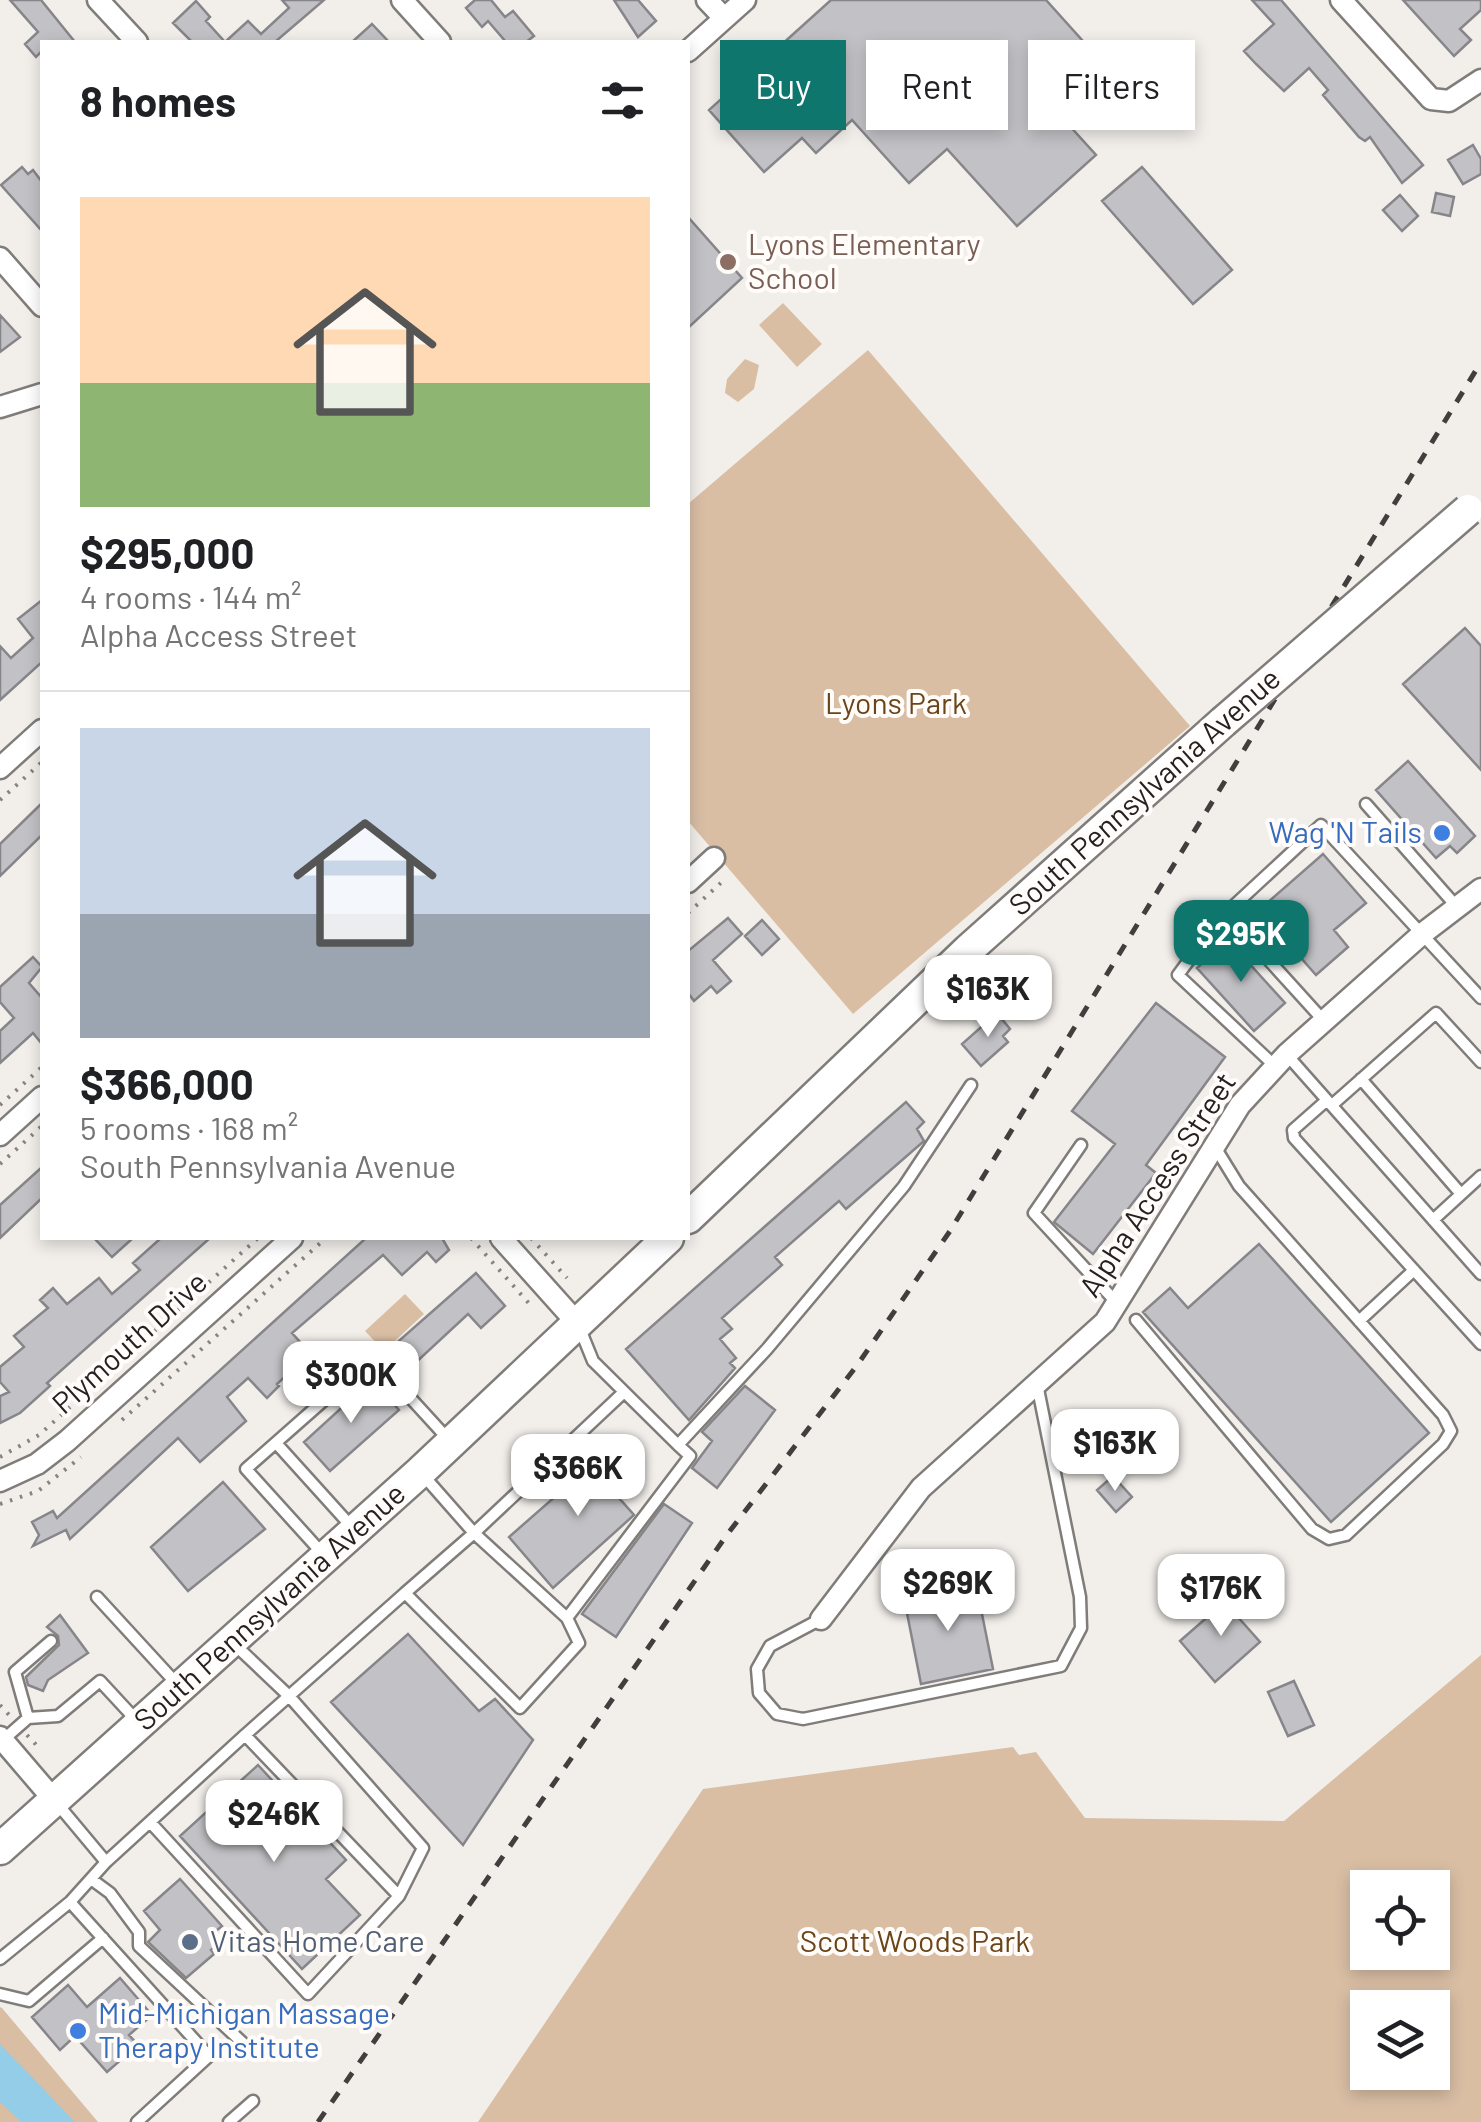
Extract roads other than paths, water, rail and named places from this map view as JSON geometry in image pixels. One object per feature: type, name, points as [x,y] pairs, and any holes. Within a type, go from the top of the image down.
[{"type":"main road","name":"South Pennsylvania Avenue","points":[[690,1216],[982,937],[1474,504]]},
{"type":"main road","name":"South Pennsylvania Avenue","points":[[0,1850],[356,1531],[666,1240]]},
{"type":"street","points":[[98,0],[135,40]]},
{"type":"street","points":[[402,0],[438,40]]},
{"type":"street","points":[[707,0],[724,18]]},
{"type":"street","points":[[690,49],[745,0]]},
{"type":"street","points":[[1341,0],[1431,99],[1449,101],[1481,80]]},
{"type":"street","points":[[0,258],[40,304]]},
{"type":"street","points":[[0,406],[40,395]]},
{"type":"street","points":[[0,768],[40,732]]},
{"type":"street","points":[[690,880],[714,858]]},
{"type":"street","name":"Alpha Access Street","points":[[821,1619],[921,1488],[1105,1322],[1240,1105],[1324,1021],[1422,934],[1481,888]]},
{"type":"street","points":[[0,1135],[40,1099]]},
{"type":"street","name":"Plymouth Drive","points":[[0,1481],[37,1464],[66,1440],[290,1240]]},
{"type":"street","points":[[504,1240],[578,1324]]},
{"type":"street","points":[[1,1739],[54,1800]]},
{"type":"lane","points":[[1366,804],[1457,907]]},
{"type":"lane","points":[[1324,1021],[1226,913],[1320,825],[1481,998]]},
{"type":"lane","points":[[1206,937],[1178,975],[1329,1103],[1481,1274]]},
{"type":"lane","points":[[1481,1062],[1436,1013],[1361,1079],[1294,1130],[1294,1138],[1481,1344]]},
{"type":"lane","points":[[1361,1079],[1461,1194]]},
{"type":"lane","points":[[678,1445],[791,1322],[904,1186],[970,1085]]},
{"type":"lane","points":[[1080,1145],[1034,1213],[1116,1302]]},
{"type":"lane","points":[[1136,1320],[1312,1529],[1329,1539],[1346,1535],[1451,1431],[1443,1416],[1239,1186],[1214,1146]]},
{"type":"lane","points":[[1433,1220],[1481,1176]]},
{"type":"lane","points":[[1358,1321],[1414,1270]]},
{"type":"lane","points":[[566,1618],[690,1456],[593,1360],[578,1324]]},
{"type":"lane","points":[[326,1558],[246,1469],[373,1357],[451,1442]]},
{"type":"lane","points":[[821,1619],[770,1646],[756,1668],[759,1693],[777,1714],[803,1720],[1060,1666],[1082,1628],[1080,1597],[1037,1384]]},
{"type":"lane","points":[[0,1960],[70,1902],[106,1862],[474,1534],[624,1392]]},
{"type":"lane","points":[[276,1443],[356,1531]]},
{"type":"lane","points":[[405,1593],[520,1708],[579,1644],[566,1618],[474,1534],[420,1472]]},
{"type":"lane","points":[[96,1597],[180,1687]]},
{"type":"lane","points":[[28,1718],[15,1672],[51,1641]]},
{"type":"lane","points":[[150,1822],[308,1994],[398,1896],[422,1848],[288,1696],[232,1641]]},
{"type":"lane","points":[[1,1739],[28,1718],[58,1716],[100,1681],[140,1724]]},
{"type":"lane","points":[[245,1735],[398,1896]]},
{"type":"lane","points":[[54,1800],[106,1862]]},
{"type":"lane","points":[[90,1879],[110,1892],[140,1932],[139,1946],[246,2045]]},
{"type":"lane","points":[[70,1902],[210,2056],[137,2122]]},
{"type":"lane","points":[[0,1994],[29,2001],[103,1938]]},
{"type":"lane","points":[[228,2122],[253,2101]]},
{"type":"water","points":[[0,2044],[75,2122],[21,2122],[0,2102]]},
{"type":"railway","points":[[318,2122],[726,1536],[858,1364],[950,1231],[1481,362]]},
{"type":"place","name":"Lyons Elementary School","points":[[728,262]]},
{"type":"place","name":"Wag 'N Tails","points":[[1442,833]]},
{"type":"place","name":"Vitas Home Care","points":[[190,1942]]},
{"type":"place","name":"Mid-Michigan Massage Therapy Institute","points":[[78,2031]]},
{"type":"park label","name":"Lyons Park","points":[[896,704]]},
{"type":"park label","name":"Scott Woods Park","points":[[915,1942]]}]
